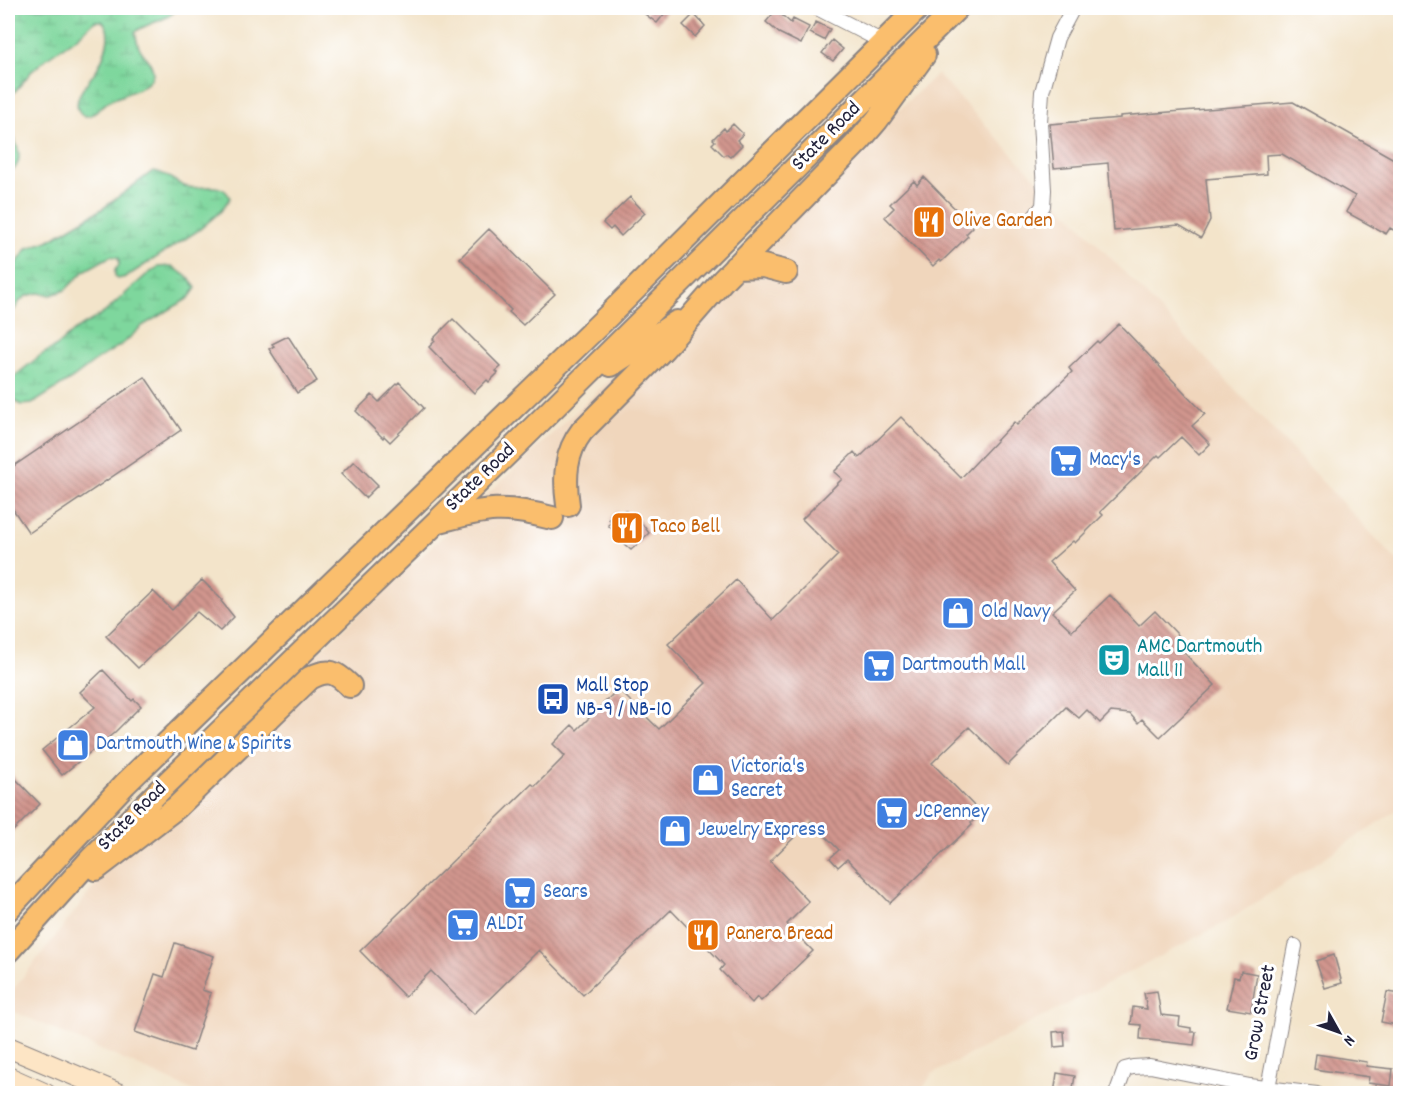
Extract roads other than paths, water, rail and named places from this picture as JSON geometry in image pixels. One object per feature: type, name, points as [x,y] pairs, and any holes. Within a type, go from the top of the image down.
[{"type":"main road","name":"State Road","points":[[8,909],[125,784],[622,302],[918,8]]},
{"type":"main road","name":"State Road","points":[[8,951],[91,859],[147,802],[572,390],[957,8]]},
{"type":"main road","points":[[436,523],[483,510],[506,508],[560,512],[568,459],[576,439],[588,423],[664,348],[735,267],[859,141],[877,120],[957,8]]},
{"type":"main road","points":[[735,267],[763,266],[786,272],[779,249],[776,226]]},
{"type":"main road","points":[[572,390],[696,310]]},
{"type":"main road","points":[[60,894],[167,816],[310,678],[322,673],[334,673],[350,686]]},
{"type":"main road","points":[[8,1047],[118,1094]]},
{"type":"main road","points":[[8,1077],[46,1094]]},
{"type":"street","points":[[817,8],[883,42]]},
{"type":"street","points":[[1033,219],[1043,206],[1040,122],[1042,92],[1057,38],[1073,8]]},
{"type":"street","name":"Grow Street","points":[[1268,1088],[1295,946]]},
{"type":"street","points":[[1116,1094],[1126,1068],[1150,1066],[1268,1088],[1317,1094]]},
{"type":"place","name":"Olive Garden","points":[[929,222]]},
{"type":"place","name":"Macy's","points":[[1066,461]]},
{"type":"place","name":"Taco Bell","points":[[627,528]]},
{"type":"place","name":"Old Navy","points":[[958,613]]},
{"type":"place","name":"AMC Dartmouth Mall 11","points":[[1114,660]]},
{"type":"place","name":"Dartmouth Mall","points":[[879,666]]},
{"type":"place","name":"Mall Stop NB-9 / NB-10","points":[[553,699]]},
{"type":"place","name":"Dartmouth Wine & Spirits","points":[[73,745]]},
{"type":"place","name":"Victoria's Secret","points":[[708,780]]},
{"type":"place","name":"JCPenney","points":[[892,813]]},
{"type":"place","name":"Jewelry Express","points":[[675,831]]},
{"type":"place","name":"Sears","points":[[520,893]]},
{"type":"place","name":"ALDI","points":[[463,925]]},
{"type":"place","name":"Panera Bread","points":[[703,935]]}]
